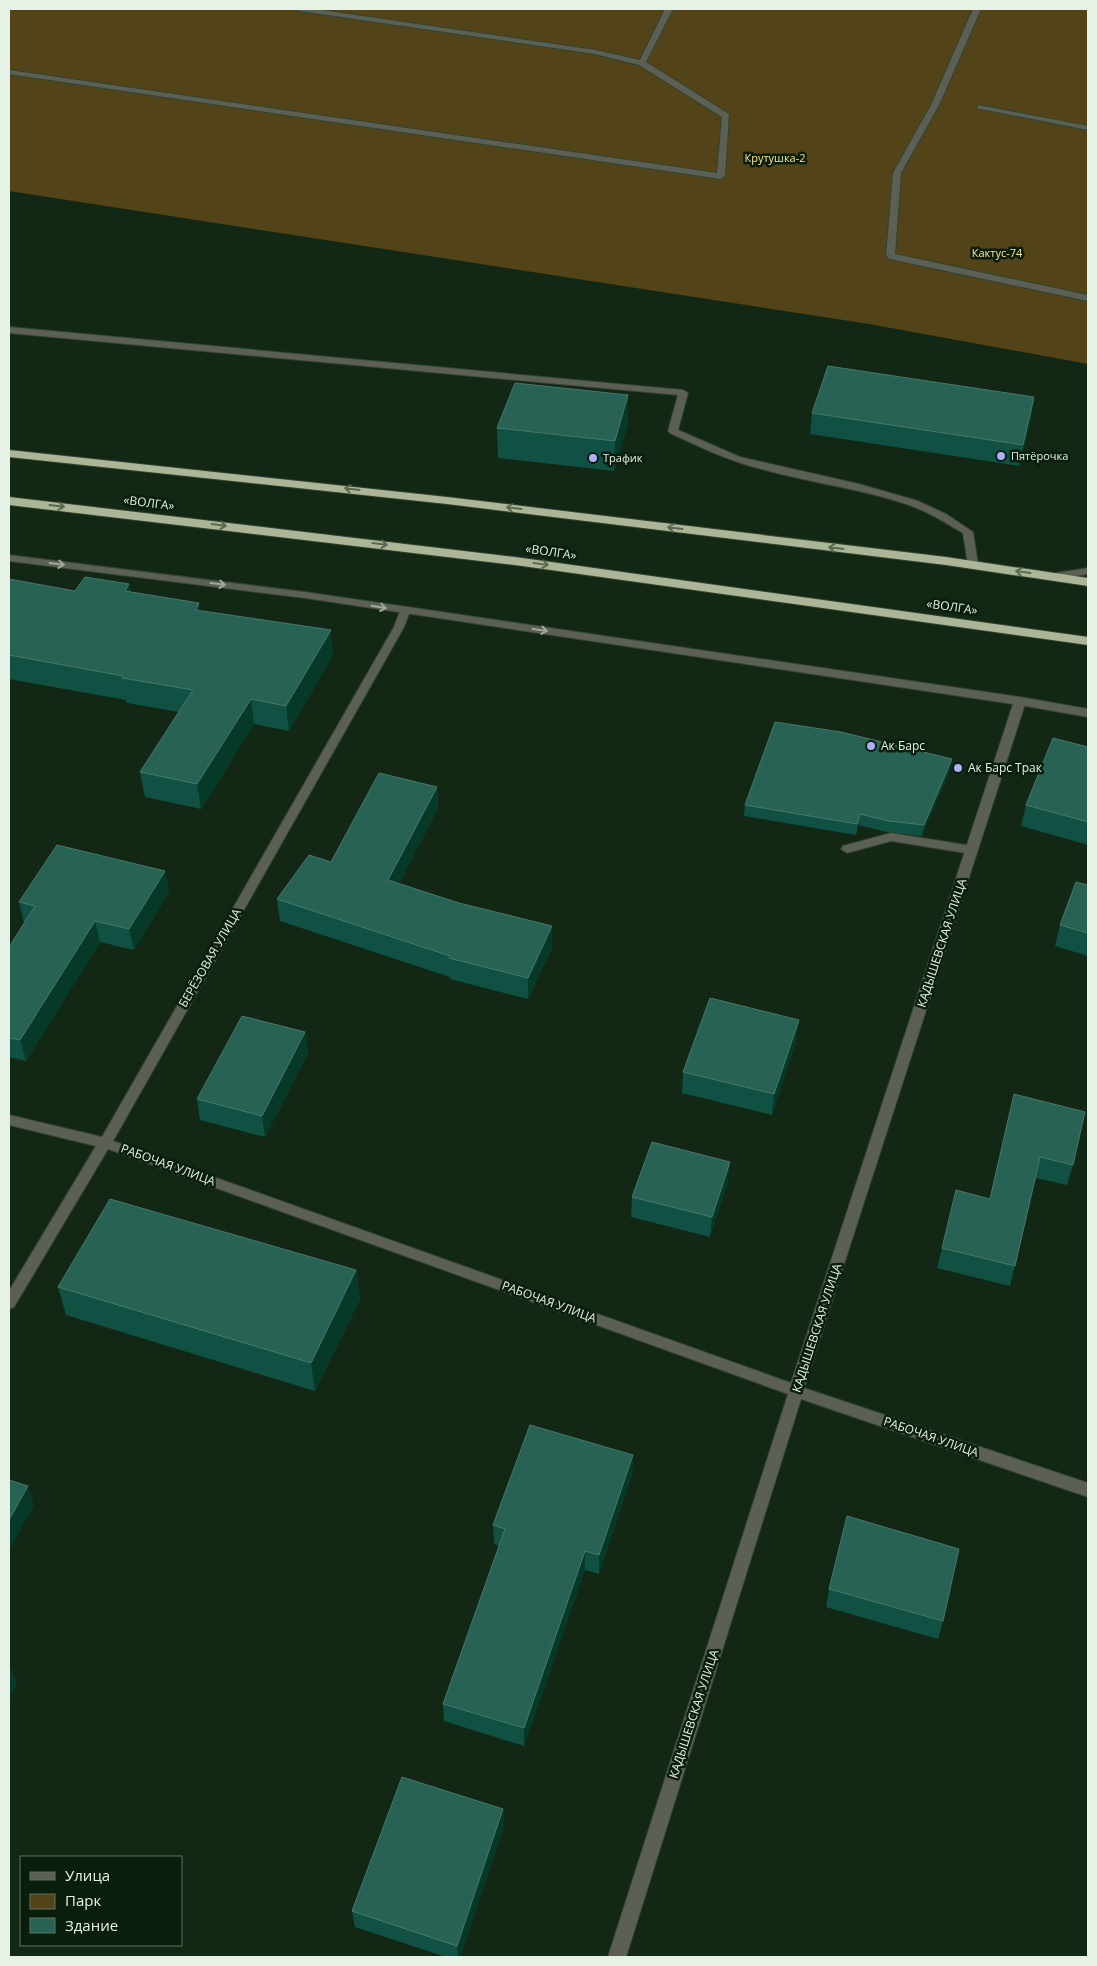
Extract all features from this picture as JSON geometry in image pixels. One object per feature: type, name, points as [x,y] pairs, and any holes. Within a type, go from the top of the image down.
[{"type":"highway","points":[[9,453],[212,472],[973,565],[1088,582]]},
{"type":"highway","name":"«ВОЛГА»","points":[[9,500],[515,561],[1088,641]]},
{"type":"street","points":[[9,72],[722,176],[726,116],[642,63],[595,52],[300,9]]},
{"type":"street","points":[[362,17],[368,9]]},
{"type":"street","points":[[642,63],[669,9]]},
{"type":"street","points":[[976,9],[935,104],[897,173],[890,256],[1088,298]]},
{"type":"street","points":[[981,107],[1088,128]]},
{"type":"street","points":[[9,330],[683,393],[673,431],[736,459],[918,503],[950,519],[968,532],[973,565]]},
{"type":"street","points":[[9,558],[305,595],[1020,701],[1088,713]]},
{"type":"street","points":[[1056,576],[1088,571]]},
{"type":"street","name":"БЕРЁЗОВАЯ УЛИЦА","points":[[9,1303],[105,1143],[399,627],[406,610]]},
{"type":"street","name":"КАДЫШЕВСКАЯ УЛИЦА","points":[[617,1957],[796,1392],[1020,701]]},
{"type":"street","points":[[847,849],[891,837],[972,850]]},
{"type":"street","name":"РАБОЧАЯ УЛИЦА","points":[[9,1120],[105,1143],[796,1392],[1088,1490]]},
{"type":"green space","name":"Крутушка-2","points":[[9,9],[1088,9],[1088,364],[869,324],[9,191]]},
{"type":"building","points":[[828,366],[1034,397],[1023,445],[812,413]]},
{"type":"building","points":[[515,383],[628,395],[615,441],[497,428]]},
{"type":"building","points":[[85,577],[129,584],[125,591],[199,603],[196,610],[331,630],[286,706],[251,699],[197,784],[140,772],[193,690],[9,655],[9,579],[75,591]]},
{"type":"building","points":[[775,722],[841,732],[952,759],[924,825],[889,821],[860,814],[857,824],[745,805]]},
{"type":"building","points":[[1053,738],[1088,747],[1088,822],[1026,805]]},
{"type":"building","points":[[379,773],[437,787],[388,880],[459,903],[552,926],[528,978],[449,958],[450,956],[277,899],[309,855],[331,862]]},
{"type":"building","points":[[57,845],[165,871],[129,929],[95,921],[20,1040],[9,1038],[9,947],[35,906],[19,902]]},
{"type":"building","points":[[1076,882],[1088,885],[1088,933],[1060,925]]},
{"type":"building","points":[[710,998],[799,1020],[774,1094],[683,1072]]},
{"type":"building","points":[[242,1016],[305,1032],[262,1116],[197,1099]]},
{"type":"building","points":[[1014,1094],[1085,1112],[1073,1165],[1040,1157],[1015,1266],[942,1248],[956,1190],[990,1199]]},
{"type":"building","points":[[652,1142],[730,1162],[712,1217],[632,1197]]},
{"type":"building","points":[[110,1199],[356,1270],[311,1363],[58,1287]]},
{"type":"building","points":[[530,1425],[633,1455],[599,1555],[585,1551],[524,1728],[443,1704],[505,1529],[493,1525]]},
{"type":"building","points":[[9,1480],[28,1486],[9,1520]]},
{"type":"building","points":[[847,1516],[959,1549],[943,1621],[829,1589]]},
{"type":"building","points":[[402,1777],[503,1809],[457,1946],[352,1911]]},
{"type":"place","name":"Пятёрочка","points":[[1001,456]]},
{"type":"place","name":"Трафик","points":[[593,458]]},
{"type":"place","name":"Ак Барс","points":[[871,746]]},
{"type":"place","name":"Ак Барс Трак","points":[[958,768]]},
{"type":"park label","name":"Кактус-74","points":[[997,253]]}]
